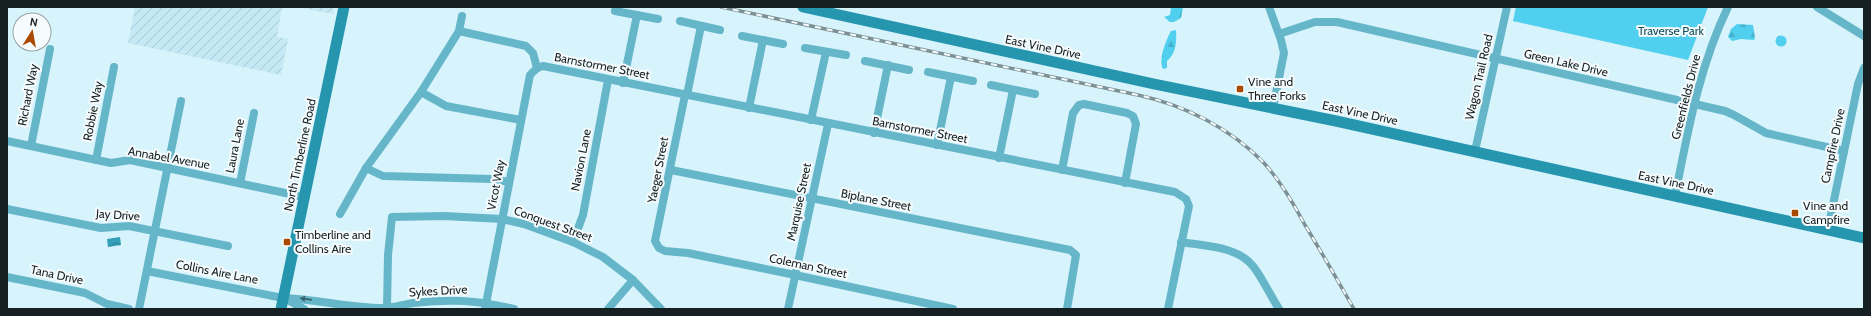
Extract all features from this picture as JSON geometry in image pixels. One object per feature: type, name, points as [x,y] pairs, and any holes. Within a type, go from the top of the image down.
[{"type":"street","name":"North Timberline Road","points":[[281,309],[344,7]]},
{"type":"street","name":"East Vine Drive","points":[[803,7],[1154,84],[1474,151],[1864,238]]},
{"type":"street","points":[[1269,7],[1284,53],[1273,108]]},
{"type":"street","name":"Wagon Trail Road","points":[[1474,151],[1507,7]]},
{"type":"street","name":"Greenfields Drive","points":[[1675,196],[1700,78],[1712,42],[1728,7]]},
{"type":"street","points":[[1817,7],[1864,36]]},
{"type":"street","points":[[615,11],[658,19]]},
{"type":"street","points":[[623,83],[637,15]]},
{"type":"street","points":[[340,214],[366,168],[421,92],[459,31],[462,16]]},
{"type":"street","points":[[680,21],[720,30]]},
{"type":"street","name":"Green Lake Drive","points":[[1279,34],[1310,23],[1326,21],[1337,22],[1734,115],[1766,133],[1844,150]]},
{"type":"street","name":"Yaeger Street","points":[[659,248],[655,241],[701,26]]},
{"type":"street","points":[[459,31],[526,46],[533,53],[537,68]]},
{"type":"street","points":[[742,36],[784,44]]},
{"type":"street","points":[[749,108],[763,40]]},
{"type":"street","points":[[805,48],[846,56]]},
{"type":"street","name":"Richard Way","points":[[31,146],[49,52]]},
{"type":"street","points":[[811,120],[826,52]]},
{"type":"street","points":[[865,60],[909,70]]},
{"type":"street","points":[[874,133],[888,65]]},
{"type":"street","name":"Barnstormer Street","points":[[537,68],[543,66],[937,146],[1176,192],[1186,199],[1189,206],[1168,309]]},
{"type":"street","name":"Robbie Way","points":[[96,160],[114,68]]},
{"type":"street","name":"Vicot Way","points":[[486,306],[530,75],[537,68]]},
{"type":"street","name":"Campfire Drive","points":[[1828,229],[1858,84],[1864,68]]},
{"type":"street","points":[[928,72],[973,81]]},
{"type":"street","points":[[937,146],[951,77]]},
{"type":"street","name":"Navion Lane","points":[[573,242],[583,214],[608,80]]},
{"type":"street","points":[[991,85],[1035,94]]},
{"type":"street","points":[[999,158],[1013,90]]},
{"type":"street","points":[[421,92],[446,106],[521,120]]},
{"type":"street","points":[[139,309],[181,101]]},
{"type":"street","points":[[1062,170],[1073,113],[1078,106],[1084,104],[1127,113],[1133,116],[1136,124],[1125,183]]},
{"type":"street","name":"Laura Lane","points":[[240,183],[254,113]]},
{"type":"street","name":"Marquise Street","points":[[788,309],[828,124]]},
{"type":"street","name":"Annabel Avenue","points":[[7,142],[110,163],[130,160],[304,197]]},
{"type":"street","points":[[366,168],[383,176],[492,179],[509,182]]},
{"type":"street","name":"Biplane Street","points":[[670,170],[812,200],[1070,250],[1076,255],[1067,309]]},
{"type":"street","name":"Jay Drive","points":[[7,209],[101,228],[129,226],[228,246]]},
{"type":"street","name":"Conquest Street","points":[[386,308],[388,255],[392,217],[444,216],[502,218],[524,224],[573,242],[603,257],[633,280],[661,309]]},
{"type":"street","points":[[1181,242],[1232,252],[1242,257],[1253,266],[1279,309]]},
{"type":"street","name":"Coleman Street","points":[[659,248],[953,309]]},
{"type":"street","name":"Collins Aire Lane","points":[[147,271],[283,298]]},
{"type":"street","name":"Tana Drive","points":[[7,277],[85,293],[107,304],[125,308]]},
{"type":"street","points":[[608,309],[633,280]]},
{"type":"street","points":[[283,298],[304,309]]},
{"type":"street","name":"Sykes Drive","points":[[283,298],[304,299],[345,306],[386,308],[455,300],[486,306],[514,309]]},
{"type":"shaded area","points":[[135,7],[282,7],[277,37],[288,39],[281,75],[128,43]]},
{"type":"shaded area","points":[[297,7],[334,7],[333,14]]},
{"type":"green space","points":[[1171,7],[1183,7],[1181,18],[1174,22],[1170,22],[1164,17],[1170,15]]},
{"type":"green space","name":"Traverse Park","points":[[1516,7],[1708,7],[1688,60],[1513,21]]},
{"type":"green space","points":[[1737,24],[1753,25],[1754,40],[1741,39],[1732,41],[1728,37],[1731,29]]},
{"type":"green space","points":[[1176,30],[1176,43],[1174,51],[1167,61],[1167,68],[1163,69],[1161,61],[1165,45],[1171,31]]},
{"type":"green space","points":[[1779,36],[1783,36],[1785,37],[1785,45],[1779,46],[1776,43],[1776,39]]},
{"type":"water","points":[[120,237],[121,245],[108,247],[107,239]]},
{"type":"railway","points":[[721,7],[1138,95],[1155,99],[1189,112],[1221,128],[1250,150],[1269,169],[1291,200],[1354,309]]},
{"type":"place","name":"Vine and Three Forks","points":[[1240,89]]},
{"type":"place","name":"Vine and Campfire","points":[[1795,213]]},
{"type":"place","name":"Timberline and Collins Aire","points":[[287,242]]}]
